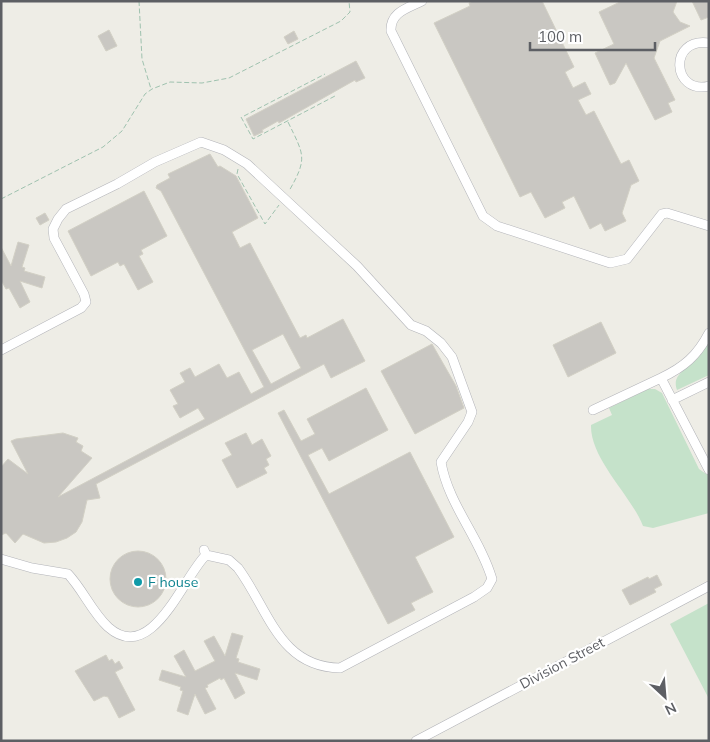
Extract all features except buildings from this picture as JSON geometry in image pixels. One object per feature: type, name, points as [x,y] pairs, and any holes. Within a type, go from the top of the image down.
[{"type":"street","points":[[422,1],[398,13],[393,18],[391,31],[483,216],[497,226],[571,252],[610,263],[626,259],[662,214],[709,226]]},
{"type":"street","points":[[709,43],[701,42],[688,46],[680,58],[679,65],[684,79],[696,86],[709,86]]},
{"type":"street","points":[[1,350],[81,308],[86,302],[84,294],[54,238],[53,229],[66,209],[117,184],[155,162],[201,142],[224,150],[247,164],[357,266],[411,325],[426,331],[441,343],[452,357],[472,412],[468,422],[441,462],[444,479],[488,563],[492,579],[487,588],[474,597],[340,668],[324,668],[310,664],[286,646],[245,578],[229,560],[205,552],[190,574],[172,607],[151,628],[134,636],[123,636],[106,625],[68,574],[46,571],[1,559]]},
{"type":"street","points":[[593,410],[681,368],[694,358],[709,333]]},
{"type":"street","points":[[661,378],[709,470]]},
{"type":"street","points":[[672,400],[709,382]]},
{"type":"street","name":"Division Street","points":[[416,741],[709,586]]},
{"type":"path","points":[[139,1],[142,59],[152,89]]},
{"type":"path","points":[[1,199],[103,147],[113,140],[129,121],[145,94],[152,89],[170,82],[202,83],[229,78],[341,22],[350,12],[349,1]]},
{"type":"path","points":[[244,116],[325,74]]},
{"type":"path","points":[[240,117],[253,139],[335,96]]},
{"type":"path","points":[[287,194],[299,173],[303,158],[300,146],[288,121]]},
{"type":"path","points":[[238,168],[237,174],[265,224],[280,202]]},
{"type":"green space","points":[[709,341],[709,375],[677,390],[676,380],[678,376],[697,359]]},
{"type":"green space","points":[[648,389],[655,389],[662,393],[699,469],[709,476],[709,513],[653,528],[643,526],[630,502],[604,464],[592,438],[591,425],[612,415],[609,408]]},
{"type":"green space","points":[[709,603],[709,699],[670,624]]},
{"type":"place","name":"F house","points":[[138,582]]}]
